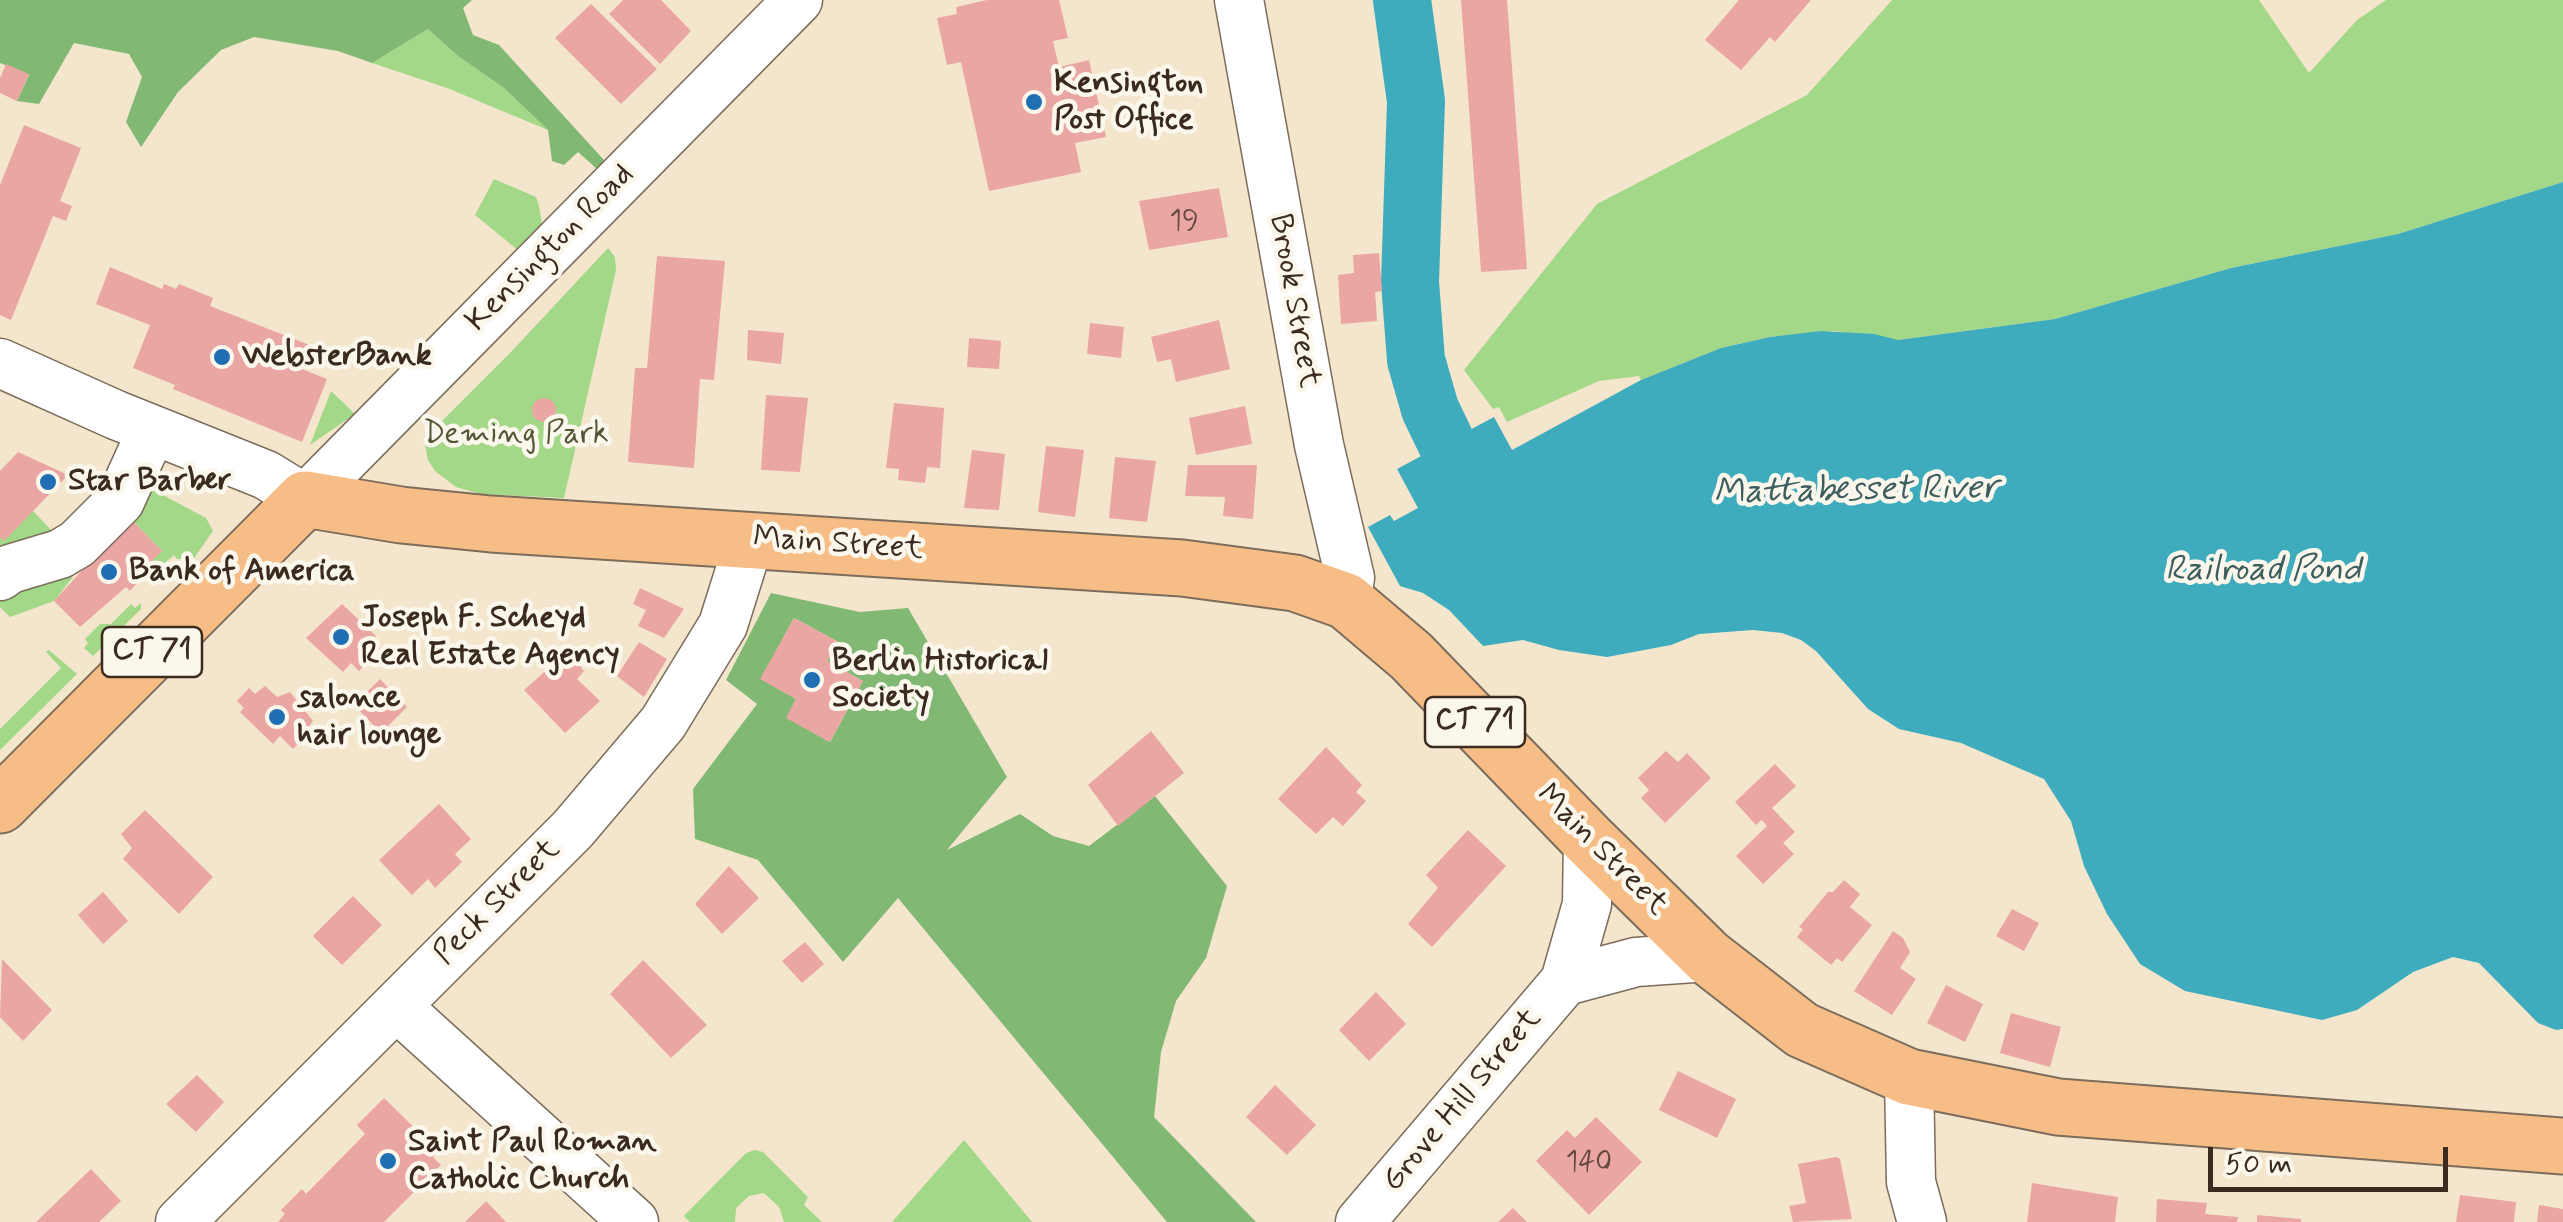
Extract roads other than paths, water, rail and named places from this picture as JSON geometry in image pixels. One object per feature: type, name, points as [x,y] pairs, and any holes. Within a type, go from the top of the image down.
[{"type":"main road","name":"Main Street","points":[[305,499],[490,524],[1182,568],[1295,583],[1346,602],[1411,656],[1708,957],[1802,1030],[1909,1077],[2058,1108],[2563,1146]]},
{"type":"main road","name":"CT 71","points":[[0,806],[305,499]]},
{"type":"street","name":"Kensington Road","points":[[305,499],[798,0]]},
{"type":"street","name":"Brook Street","points":[[1239,0],[1319,446],[1350,578],[1346,602]]},
{"type":"street","name":"Main Street","points":[[5,381],[146,445],[266,476],[305,499]]},
{"type":"street","points":[[0,576],[77,544],[120,502],[146,445]]},
{"type":"street","name":"Peck Street","points":[[180,1222],[573,829],[663,723],[723,625],[750,538]]},
{"type":"street","name":"Grove Hill Street","points":[[1360,1222],[1565,981],[1587,904],[1588,839]]},
{"type":"street","name":"Grove Hill Street","points":[[1565,981],[1636,962],[1708,957]]},
{"type":"street","points":[[396,1006],[634,1222]]},
{"type":"street","points":[[1909,1077],[1911,1182],[1922,1222]]},
{"type":"water","name":"Railroad Pond","points":[[2563,182],[2563,1029],[2538,1023],[2479,963],[2453,957],[2413,972],[2357,1010],[2322,1020],[2185,991],[2140,964],[2107,914],[2084,866],[2071,821],[2044,779],[1961,743],[1899,729],[1868,709],[1816,651],[1801,640],[1753,630],[1699,634],[1671,645],[1607,657],[1523,640],[1483,646],[1449,610],[1423,593],[1400,586],[1368,527],[1390,515],[1394,521],[1418,508],[1397,469],[1494,417],[1512,450],[1641,380],[1721,348],[1821,331],[1874,334],[1898,340],[2055,319],[2231,268],[2398,234]]},
{"type":"waterway","name":"Mattabesset River","points":[[1402,0],[1416,101],[1410,282],[1416,360],[1430,409],[1455,461],[1472,482],[1498,501]]},
{"type":"place","name":"Kensington Post Office","points":[[1034,102]]},
{"type":"place","name":"WebsterBank","points":[[222,357]]},
{"type":"place","name":"Star Barber","points":[[48,482]]},
{"type":"place","name":"Bank of America","points":[[109,572]]},
{"type":"place","name":"Joseph F. Scheyd Real Estate Agency","points":[[341,637]]},
{"type":"place","name":"Berlin Historical Society","points":[[812,680]]},
{"type":"place","name":"salonce hair lounge","points":[[277,717]]},
{"type":"place","name":"Saint Paul Roman Catholic Church","points":[[388,1161]]},
{"type":"park label","name":"Deming Park","points":[[516,435]]}]
